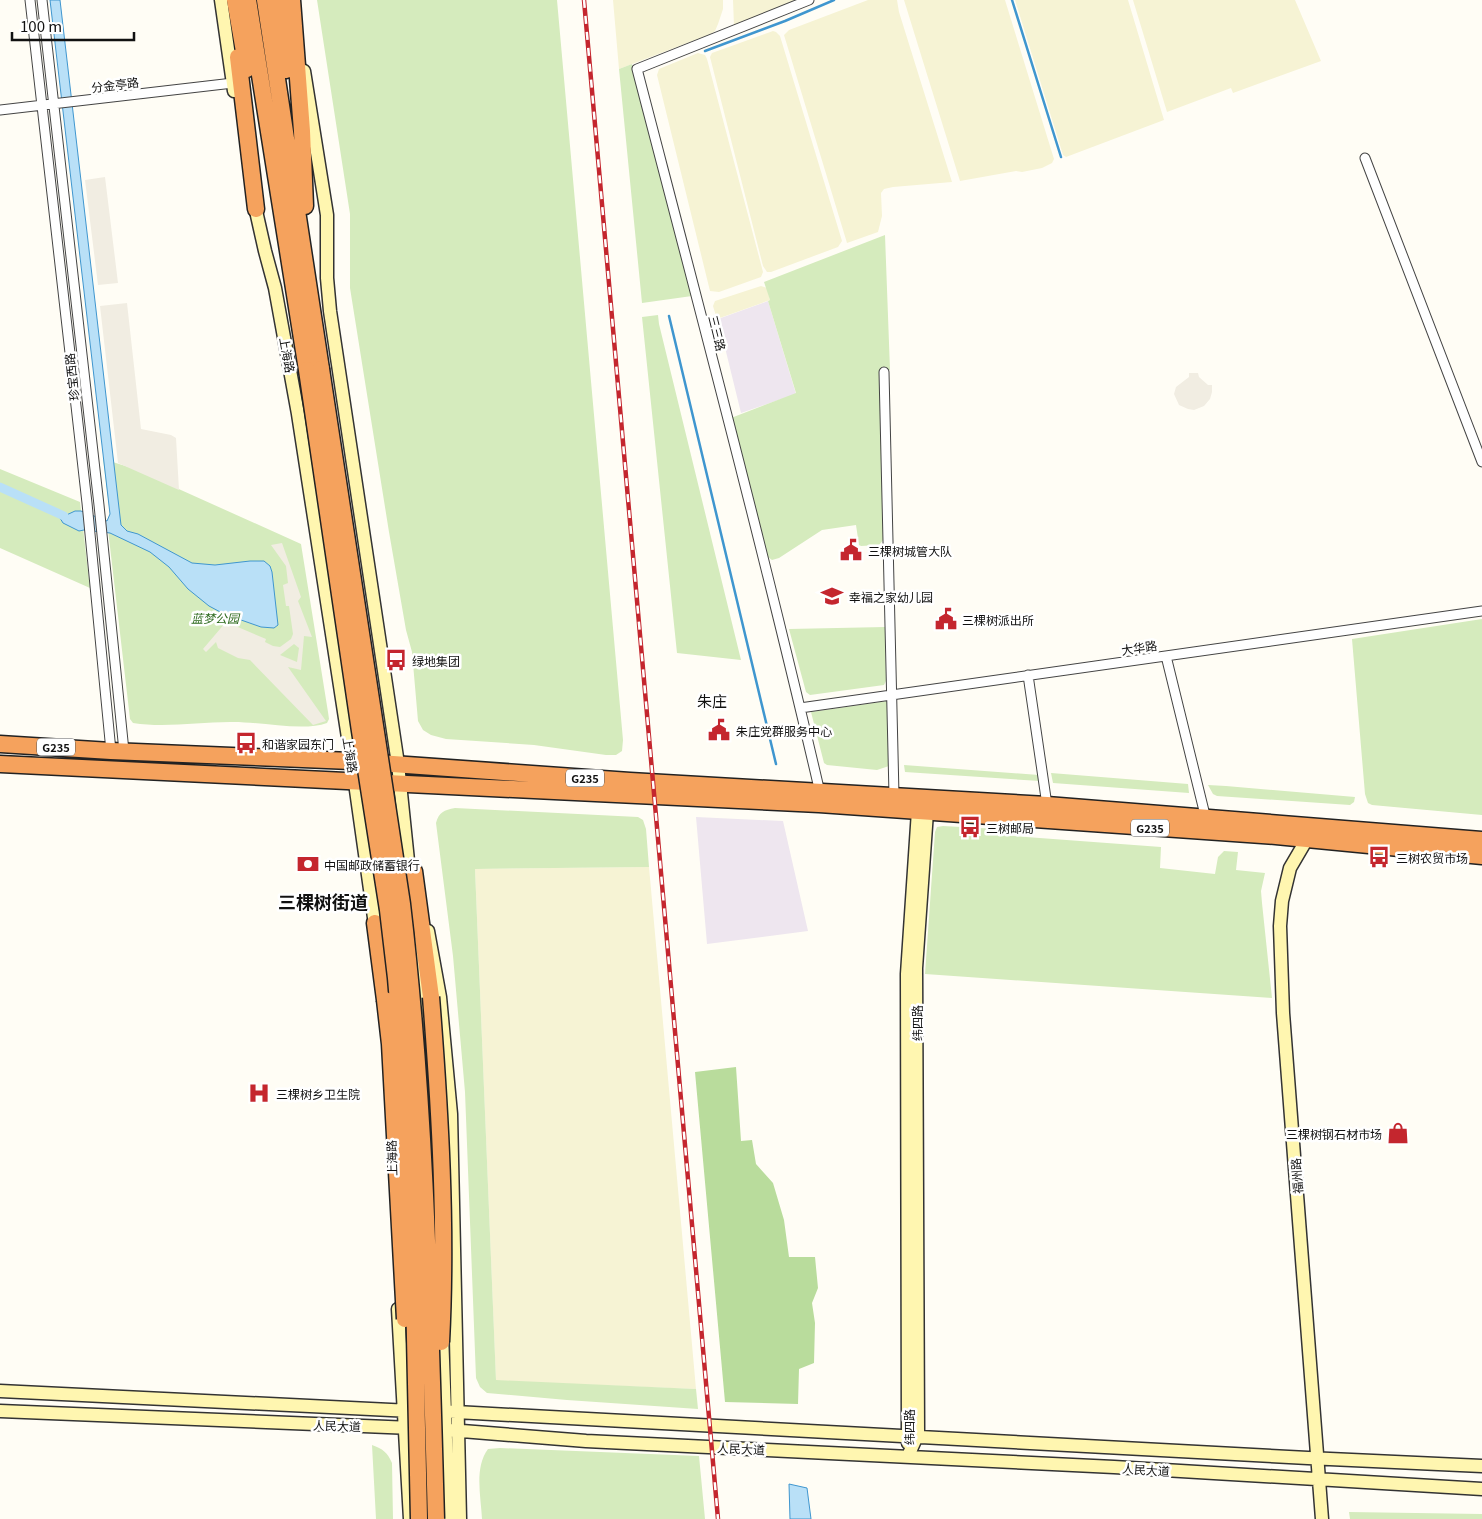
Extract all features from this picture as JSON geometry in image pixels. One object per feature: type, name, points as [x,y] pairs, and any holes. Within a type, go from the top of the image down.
[{"type":"highway","points":[[234,0],[256,209]]},
{"type":"highway","points":[[234,0],[272,210],[304,305]]},
{"type":"highway","name":"上海路","points":[[248,0],[304,305],[399,884],[417,1050],[426,1187],[438,1519]]},
{"type":"highway","name":"上海路","points":[[265,0],[304,305]]},
{"type":"highway","points":[[278,0],[313,275],[304,305]]},
{"type":"highway","points":[[293,0],[305,209]]},
{"type":"highway","name":"上海路","points":[[314,369],[360,731],[388,910],[396,978],[402,1050],[414,1283],[416,1514]]},
{"type":"highway","name":"G235","points":[[0,744],[351,761],[630,781],[1047,805],[1308,839],[1482,856]]},
{"type":"highway","name":"G235","points":[[0,764],[355,783],[402,792],[819,804],[922,812],[1482,840]]},
{"type":"highway","points":[[414,871],[431,997],[440,1129],[444,1289],[440,1370],[442,1473],[438,1519]]},
{"type":"highway","points":[[375,923],[390,1044],[402,1294],[416,1514]]},
{"type":"street","name":"珍宝西路","points":[[30,0],[90,537],[118,751]]},
{"type":"street","name":"珍宝西路","points":[[42,0],[102,537],[118,751]]},
{"type":"street","name":"上海路","points":[[221,0],[233,83],[256,209],[275,288],[286,347],[355,783],[375,923],[390,1127],[394,1243],[405,1428],[416,1514]]},
{"type":"street","points":[[293,0],[327,215],[327,278],[330,311],[414,871],[433,949],[451,1114],[454,1309],[449,1519]]},
{"type":"street","name":"三三路","points":[[809,0],[637,69],[818,784]]},
{"type":"street","name":"分金亭路","points":[[0,110],[233,83]]},
{"type":"street","points":[[1364,158],[1482,462]]},
{"type":"street","points":[[884,372],[894,795]]},
{"type":"street","name":"大华路","points":[[800,708],[1482,611]]},
{"type":"street","points":[[1166,656],[1207,825]]},
{"type":"street","points":[[1028,675],[1047,805]]},
{"type":"street","points":[[402,792],[432,1110],[452,1412]]},
{"type":"street","name":"纬四路","points":[[908,1456],[912,1436],[907,974],[922,812]]},
{"type":"street","name":"福州路","points":[[1308,839],[1290,868],[1282,901],[1280,926],[1284,1023],[1322,1519]]},
{"type":"street","name":"人民大道","points":[[0,1391],[452,1412],[1317,1459],[1482,1466]]},
{"type":"street","name":"人民大道","points":[[0,1411],[452,1430],[586,1441],[908,1456],[1482,1489]]},
{"type":"street","points":[[452,1430],[460,1519]]},
{"type":"shaded area","points":[[613,0],[723,0],[723,9],[715,31],[711,34],[619,69]]},
{"type":"shaded area","points":[[733,0],[799,0],[734,26]]},
{"type":"shaded area","points":[[868,0],[897,0],[899,12],[952,182],[884,189],[881,193],[882,216],[878,232],[847,243],[784,35],[789,30]]},
{"type":"shaded area","points":[[904,0],[1005,0],[1054,159],[1052,163],[1042,168],[1022,172],[1016,171],[960,181]]},
{"type":"shaded area","points":[[1015,0],[1128,0],[1164,120],[1066,157],[1063,155]]},
{"type":"shaded area","points":[[1133,0],[1295,0],[1321,61],[1233,93],[1231,88],[1167,112]]},
{"type":"shaded area","points":[[773,31],[780,36],[842,241],[838,247],[767,272],[763,266],[710,57],[712,53]]},
{"type":"shaded area","points":[[698,53],[705,55],[707,59],[763,272],[761,277],[719,292],[710,291],[657,75],[659,69]]},
{"type":"shaded area","points":[[105,177],[118,283],[98,285],[85,180]]},
{"type":"shaded area","points":[[761,286],[767,288],[770,300],[717,319],[713,306],[715,301]]},
{"type":"shaded area","points":[[768,301],[796,394],[741,413],[718,319]]},
{"type":"shaded area","points":[[127,303],[141,429],[171,435],[176,438],[179,490],[118,463],[100,306]]},
{"type":"shaded area","points":[[1189,373],[1198,373],[1199,377],[1208,385],[1212,385],[1210,399],[1204,406],[1194,410],[1179,405],[1174,394],[1176,387],[1189,377]]},
{"type":"shaded area","points":[[282,543],[301,597],[298,601],[312,637],[304,636],[301,670],[288,667],[326,721],[313,725],[250,660],[238,658],[218,648],[216,642],[206,652],[203,649],[226,622],[266,639],[265,642],[273,646],[280,647],[291,639],[293,634],[289,606],[286,606],[283,585],[288,583],[286,566],[271,545]],"holes":[[[294,644],[299,648],[297,662],[280,655]]]},
{"type":"shaded area","points":[[696,817],[783,821],[808,931],[707,944]]},
{"type":"shaded area","points":[[649,867],[696,1389],[496,1381],[475,869]]},
{"type":"green space","points":[[317,0],[557,0],[623,740],[622,751],[616,755],[534,745],[446,739],[431,735],[423,730],[418,721],[412,652],[406,630],[389,532],[350,288],[350,214]]},
{"type":"green space","points":[[632,64],[692,296],[642,303],[619,69]]},
{"type":"green space","points":[[885,235],[890,370],[882,370],[884,539],[879,545],[861,546],[859,545],[856,525],[822,530],[779,558],[772,560],[768,557],[731,418],[796,393],[764,282]]},
{"type":"green space","points":[[658,315],[741,660],[677,653],[642,317]]},
{"type":"green space","name":"蓝梦公园","points":[[103,459],[132,468],[301,544],[328,712],[329,719],[327,723],[306,726],[280,726],[241,722],[169,725],[133,723],[130,719],[107,521],[110,514]]},
{"type":"green space","points":[[0,469],[80,502],[90,588],[0,548]]},
{"type":"green space","points":[[1482,619],[1482,815],[1372,805],[1368,803],[1365,794],[1352,639]]},
{"type":"green space","points":[[885,627],[886,681],[884,685],[810,695],[806,692],[789,629]]},
{"type":"green space","points":[[887,701],[889,766],[877,770],[827,765],[824,763],[811,712]]},
{"type":"green space","points":[[904,765],[1039,775],[1040,781],[905,772]]},
{"type":"green space","points":[[1051,773],[1188,784],[1189,793],[1053,783]]},
{"type":"green space","points":[[1208,785],[1355,797],[1354,802],[1350,805],[1217,796],[1213,794]]},
{"type":"green space","points":[[455,808],[638,817],[643,820],[646,829],[649,867],[475,869],[496,1380],[696,1389],[698,1409],[487,1393],[480,1387],[476,1378],[465,1092],[453,956],[436,823],[442,812]]},
{"type":"green space","points":[[937,827],[998,829],[1001,835],[1161,847],[1160,868],[1215,874],[1218,857],[1224,851],[1238,852],[1236,870],[1265,873],[1261,891],[1272,998],[925,974],[935,832]]},
{"type":"green space","points":[[736,1067],[741,1141],[752,1140],[756,1164],[773,1183],[784,1220],[789,1257],[815,1257],[818,1288],[812,1303],[815,1323],[814,1363],[799,1369],[798,1404],[725,1402],[695,1072]]},
{"type":"green space","points":[[372,1445],[384,1451],[392,1463],[393,1519],[376,1519]]},
{"type":"green space","points":[[488,1449],[699,1456],[705,1519],[482,1519],[479,1483],[481,1465]]},
{"type":"green space","points":[[1349,1512],[1482,1514],[1482,1519],[1350,1519]]},
{"type":"water","points":[[50,0],[60,0],[121,525],[127,531],[138,534],[192,563],[215,565],[264,561],[270,566],[272,572],[278,625],[274,628],[261,627],[224,614],[209,606],[188,589],[169,567],[150,552],[110,533],[79,531],[63,523],[60,518],[75,511],[81,511],[107,521],[110,514]]},
{"type":"water","points":[[789,1484],[807,1488],[811,1519],[790,1519]]},
{"type":"waterway","points":[[705,51],[785,21],[834,0]]},
{"type":"waterway","points":[[1012,0],[1061,157]]},
{"type":"waterway","points":[[669,316],[776,764]]},
{"type":"waterway","points":[[0,487],[64,516]]},
{"type":"railway","points":[[584,0],[718,1519]]},
{"type":"place","name":"三棵树城管大队","points":[[851,550]]},
{"type":"place","name":"幸福之家幼儿园","points":[[832,596]]},
{"type":"place","name":"三棵树派出所","points":[[946,619]]},
{"type":"place","name":"绿地集团","points":[[396,660]]},
{"type":"place","name":"朱庄党群服务中心","points":[[719,730]]},
{"type":"place","name":"和谐家园东门","points":[[246,743]]},
{"type":"place","name":"三树邮局","points":[[970,827]]},
{"type":"place","name":"三树农贸市场","points":[[1379,857]]},
{"type":"place","name":"中国邮政储蓄银行","points":[[308,864]]},
{"type":"place","name":"三棵树乡卫生院","points":[[259,1093]]},
{"type":"place","name":"三棵树钢石材市场","points":[[1398,1133]]},
{"type":"district","name":"朱庄","points":[[712,700]]},
{"type":"district","name":"三棵树街道","points":[[323,901]]}]
